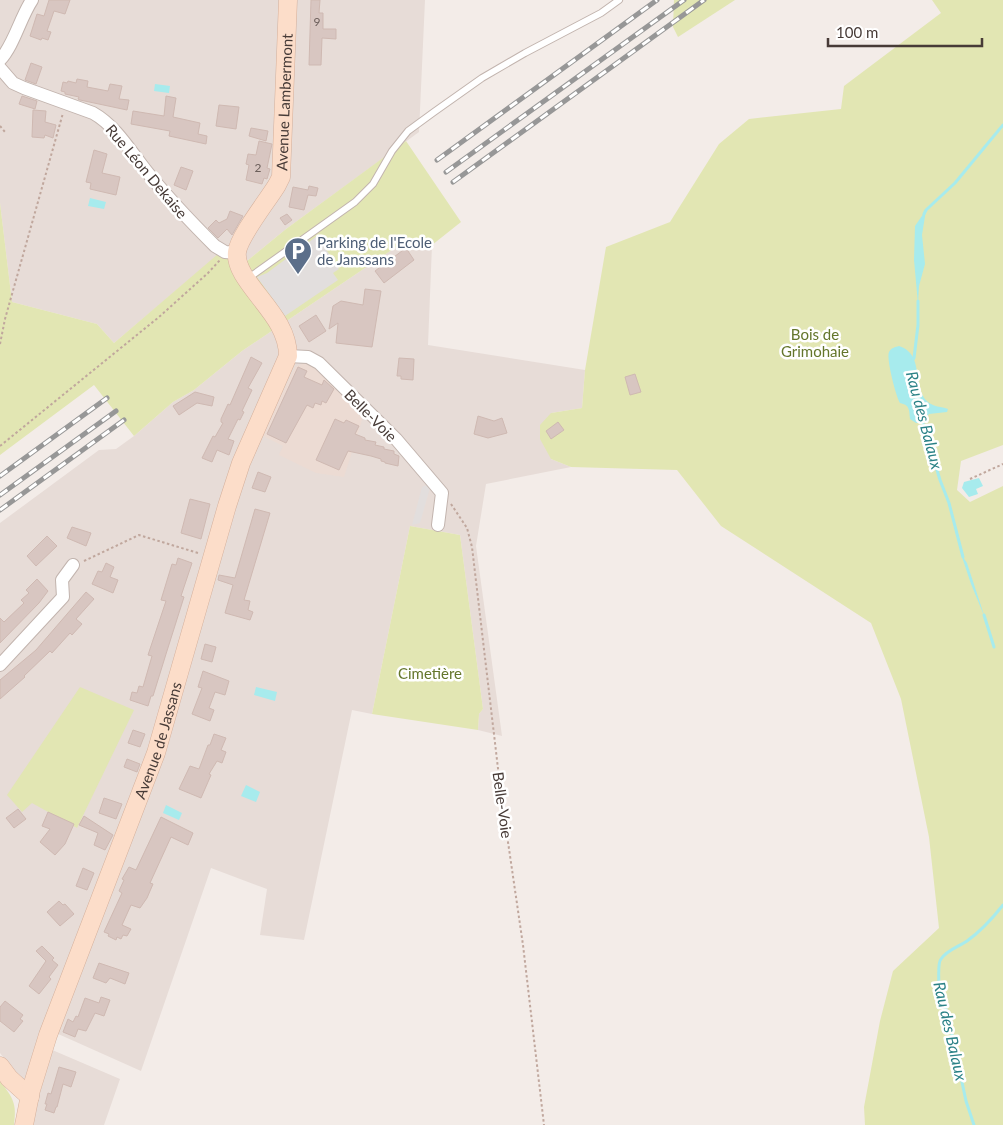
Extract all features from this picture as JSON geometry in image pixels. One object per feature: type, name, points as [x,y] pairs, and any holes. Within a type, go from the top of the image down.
[{"type":"street","points":[[0,60],[32,0]]},
{"type":"street","name":"Avenue Lambermont","points":[[231,252],[238,245],[277,185],[280,177],[288,0]]},
{"type":"street","name":"Rue Léon Dekaise","points":[[0,68],[14,83],[93,113],[108,123],[176,206],[215,246],[231,252]]},
{"type":"street","points":[[231,252],[246,279],[283,329],[288,346],[288,356]]},
{"type":"street","name":"Belle-Voie","points":[[288,356],[308,357],[319,363],[409,454],[442,493]]},
{"type":"street","name":"Avenue de Jassans","points":[[24,1125],[48,1035],[156,753],[241,463],[288,356]]},
{"type":"street","points":[[438,525],[442,493]]},
{"type":"street","points":[[0,664],[63,597],[62,580],[73,565]]},
{"type":"street","points":[[0,1066],[9,1078],[30,1097]]},
{"type":"lane","points":[[246,279],[355,202],[373,184],[392,150],[414,126],[482,78],[601,13],[619,0]]},
{"type":"path","points":[[0,344],[66,103]]},
{"type":"path","points":[[0,126],[5,132]]},
{"type":"path","points":[[0,446],[108,359],[192,288],[231,252]]},
{"type":"path","points":[[970,479],[1003,464]]},
{"type":"path","name":"Belle-Voie","points":[[442,493],[457,510],[472,546],[501,794],[523,945],[544,1125]]},
{"type":"path","points":[[73,565],[140,535],[212,557]]},
{"type":"shaded area","points":[[0,0],[425,0],[419,132],[286,229],[247,261],[218,255],[114,343],[97,324],[12,302],[0,203]]},
{"type":"shaded area","name":"Parking de l'Ecole de Janssans","points":[[317,236],[339,269],[333,273],[338,280],[285,316],[257,277],[267,273]]},
{"type":"shaded area","points":[[408,239],[432,245],[428,345],[585,370],[582,408],[551,413],[551,459],[571,467],[486,484],[476,546],[502,736],[478,730],[479,714],[483,709],[460,535],[410,526],[372,714],[352,710],[304,940],[260,935],[267,889],[211,868],[141,1071],[56,1033],[50,1049],[120,1079],[104,1125],[29,1125],[34,1098],[0,1053],[0,523],[99,450],[116,449],[173,402],[194,390],[242,351]]},
{"type":"shaded area","points":[[304,363],[312,365],[364,414],[344,477],[316,473],[279,455],[283,446],[261,435],[295,367]]},
{"type":"shaded area","points":[[429,484],[430,488],[420,523],[412,525],[422,487]]},
{"type":"green space","points":[[674,0],[735,0],[678,37],[673,27]]},
{"type":"green space","name":"Bois de Grimohaie","points":[[932,0],[1003,0],[1003,445],[961,461],[957,490],[970,502],[1003,486],[1003,1125],[865,1125],[864,1107],[880,1021],[893,971],[939,928],[929,837],[901,699],[871,623],[721,526],[677,470],[571,467],[551,459],[540,439],[540,425],[551,413],[582,408],[585,370],[606,247],[670,222],[719,144],[749,119],[841,109],[844,86],[941,13]]},
{"type":"green space","points":[[406,141],[461,222],[432,245],[408,239],[242,351],[194,390],[173,402],[134,436],[94,385],[0,455],[0,203],[12,302],[97,324],[114,343],[218,254],[247,261],[286,229]]},
{"type":"green space","name":"Cimetière","points":[[410,526],[460,535],[483,709],[479,714],[478,730],[372,714]]},
{"type":"green space","points":[[80,687],[134,710],[77,828],[32,803],[22,812],[7,795]]},
{"type":"green space","points":[[0,1081],[13,1101],[15,1111],[14,1125],[0,1125]]},
{"type":"water","points":[[155,84],[170,86],[169,93],[154,91]]},
{"type":"water","points":[[90,198],[106,202],[104,209],[88,206]]},
{"type":"water","points":[[926,210],[922,235],[925,264],[919,286],[918,304],[914,260],[915,226]]},
{"type":"water","points":[[899,346],[908,351],[913,357],[921,392],[926,399],[933,405],[948,409],[947,412],[929,414],[923,423],[916,423],[910,419],[908,408],[900,403],[898,399],[888,356],[893,348]]},
{"type":"water","points":[[979,478],[983,486],[976,489],[978,494],[969,497],[962,488],[964,482]]},
{"type":"water","points":[[961,554],[967,563],[985,618],[971,584]]},
{"type":"water","points":[[256,687],[277,692],[275,701],[254,695]]},
{"type":"water","points":[[246,785],[260,792],[256,802],[241,796]]},
{"type":"water","points":[[166,805],[182,813],[179,820],[163,813]]},
{"type":"building","points":[[49,0],[70,0],[65,14],[54,11],[47,31],[51,32],[48,40],[42,38],[41,40],[30,36],[37,14],[44,16]]},
{"type":"building","points":[[311,0],[320,0],[319,13],[323,13],[323,29],[336,29],[336,39],[322,38],[321,65],[309,65]]},
{"type":"building","points":[[31,63],[42,67],[36,84],[25,80]]},
{"type":"building","points":[[77,79],[88,81],[87,87],[108,91],[110,84],[122,86],[119,99],[129,100],[127,110],[80,100],[78,99],[79,97],[65,94],[65,92],[61,91],[63,82],[76,83]]},
{"type":"building","points":[[22,96],[37,101],[35,109],[19,104]]},
{"type":"building","points":[[166,96],[176,98],[173,117],[200,123],[198,134],[207,136],[206,144],[169,136],[170,131],[131,124],[133,111],[164,116]]},
{"type":"building","points":[[219,105],[239,107],[236,129],[216,126]]},
{"type":"building","points":[[33,110],[46,111],[45,122],[56,125],[53,138],[45,135],[44,138],[32,137]]},
{"type":"building","points":[[251,128],[268,131],[266,141],[249,136]]},
{"type":"building","points":[[259,141],[272,144],[267,168],[270,169],[267,179],[264,178],[262,184],[246,180],[249,165],[246,164],[248,154],[256,155]]},
{"type":"building","points":[[94,150],[107,154],[102,173],[120,177],[116,195],[90,189],[91,183],[86,182]]},
{"type":"building","points":[[181,167],[193,171],[186,190],[174,185]]},
{"type":"building","points":[[309,186],[318,188],[316,196],[308,195],[304,210],[289,207],[293,187],[308,190]]},
{"type":"building","points":[[230,211],[243,216],[232,235],[227,229],[218,238],[208,228],[216,220],[219,223],[227,219]]},
{"type":"building","points":[[287,214],[292,220],[285,225],[280,218]]},
{"type":"building","points":[[406,248],[414,260],[384,283],[375,271]]},
{"type":"building","points":[[365,289],[381,291],[372,347],[336,343],[338,323],[329,329],[333,306],[341,301],[363,305]]},
{"type":"building","points":[[316,315],[326,331],[309,342],[299,326]]},
{"type":"building","points":[[251,357],[262,363],[248,388],[252,390],[242,411],[244,412],[240,420],[238,419],[228,439],[234,441],[229,455],[217,450],[212,462],[202,458],[213,436],[215,437],[223,423],[221,419],[228,404],[230,405]]},
{"type":"building","points":[[399,358],[414,359],[413,380],[401,379],[401,376],[397,376]]},
{"type":"building","points":[[298,367],[307,371],[304,377],[322,385],[324,380],[334,389],[326,403],[322,401],[321,405],[315,403],[313,408],[307,405],[286,443],[267,434]]},
{"type":"building","points":[[635,374],[641,392],[630,395],[625,377]]},
{"type":"building","points":[[195,392],[214,397],[212,406],[197,403],[179,415],[173,406]]},
{"type":"building","points":[[478,416],[494,421],[502,418],[507,433],[488,438],[474,434]]},
{"type":"building","points":[[335,419],[344,423],[346,420],[359,426],[355,434],[365,438],[365,440],[376,442],[375,445],[384,447],[384,449],[394,451],[394,454],[399,456],[398,466],[385,463],[381,459],[371,456],[348,451],[339,470],[316,460]]},
{"type":"building","points":[[558,422],[564,430],[551,439],[546,431]]},
{"type":"building","points":[[258,472],[271,477],[265,492],[252,488]]},
{"type":"building","points":[[190,499],[210,504],[201,539],[181,533]]},
{"type":"building","points":[[255,509],[270,513],[244,600],[250,601],[248,610],[253,612],[250,620],[225,613],[233,585],[218,580],[219,575],[235,578]]},
{"type":"building","points":[[72,527],[91,533],[86,546],[67,538]]},
{"type":"building","points":[[47,536],[57,546],[36,566],[27,556]]},
{"type":"building","points":[[178,558],[192,563],[181,596],[184,597],[153,696],[151,696],[148,706],[130,700],[132,692],[137,693],[139,686],[143,687],[152,656],[148,655],[166,601],[161,600],[172,564],[176,565]]},
{"type":"building","points":[[106,563],[114,567],[110,577],[118,580],[113,593],[92,584],[98,571],[102,572]]},
{"type":"building","points":[[37,579],[48,591],[39,603],[0,643],[0,618],[4,622],[24,603],[21,600],[29,593],[26,590]]},
{"type":"building","points":[[86,592],[94,599],[76,619],[82,624],[72,635],[70,633],[52,653],[50,651],[0,699],[0,680],[36,650]]},
{"type":"building","points":[[205,644],[216,647],[212,662],[201,659]]},
{"type":"building","points":[[203,671],[229,681],[225,695],[215,692],[209,708],[214,710],[210,721],[192,714],[202,688],[198,687]]},
{"type":"building","points":[[133,730],[145,734],[140,747],[128,743]]},
{"type":"building","points":[[214,734],[226,738],[221,750],[226,752],[222,763],[217,761],[209,774],[211,775],[201,798],[179,789],[190,766],[199,769]]},
{"type":"building","points":[[127,759],[140,764],[137,772],[124,767]]},
{"type":"building","points":[[104,798],[122,804],[116,819],[99,813]]},
{"type":"building","points":[[18,809],[26,819],[14,828],[6,818]]},
{"type":"building","points":[[48,812],[74,824],[65,844],[55,855],[40,842],[50,829],[42,826]]},
{"type":"building","points":[[84,816],[113,835],[105,850],[94,845],[98,833],[79,825]]},
{"type":"building","points":[[161,817],[193,833],[188,845],[171,837],[150,883],[153,884],[147,898],[140,908],[131,905],[122,925],[131,929],[127,936],[123,935],[121,939],[117,937],[116,940],[104,932],[122,893],[119,891],[124,880],[122,879],[129,867],[136,870]]},
{"type":"building","points":[[83,868],[94,873],[87,890],[76,886]]},
{"type":"building","points":[[59,901],[63,905],[65,904],[74,914],[60,926],[47,912]]},
{"type":"building","points":[[42,946],[58,965],[49,977],[51,979],[39,994],[29,986],[46,961],[36,951]]},
{"type":"building","points":[[99,963],[129,973],[125,984],[110,978],[106,983],[93,978]]},
{"type":"building","points":[[101,997],[110,1000],[104,1016],[95,1013],[86,1031],[78,1029],[75,1037],[63,1032],[68,1019],[73,1022],[76,1016],[78,1017],[85,998],[99,1003]]},
{"type":"building","points":[[5,1001],[23,1015],[20,1019],[23,1021],[14,1032],[0,1021],[0,1007]]},
{"type":"building","points":[[59,1067],[76,1072],[71,1087],[63,1084],[54,1113],[45,1110],[47,1104],[45,1104],[48,1093],[51,1094]]},
{"type":"waterway","name":"Rau des Balaux","points":[[924,214],[955,183],[1003,125]]},
{"type":"waterway","name":"Rau des Balaux","points":[[912,361],[918,325],[918,301]]},
{"type":"waterway","name":"Rau des Balaux","points":[[922,420],[949,503],[963,557]]},
{"type":"waterway","name":"Rau des Balaux","points":[[984,615],[994,647]]},
{"type":"waterway","name":"Rau des Balaux","points":[[974,1125],[966,1101],[947,1011],[941,1001],[939,966],[943,956],[977,933],[1003,905]]},
{"type":"railway","points":[[437,160],[657,0]]},
{"type":"railway","points":[[446,172],[684,0]]},
{"type":"railway","points":[[453,182],[704,0]]},
{"type":"railway","points":[[0,476],[107,398]]},
{"type":"railway","points":[[0,495],[116,411]]},
{"type":"railway","points":[[0,510],[124,420]]},
{"type":"place","name":"Parking de l'Ecole de Janssans","points":[[298,275]]}]
